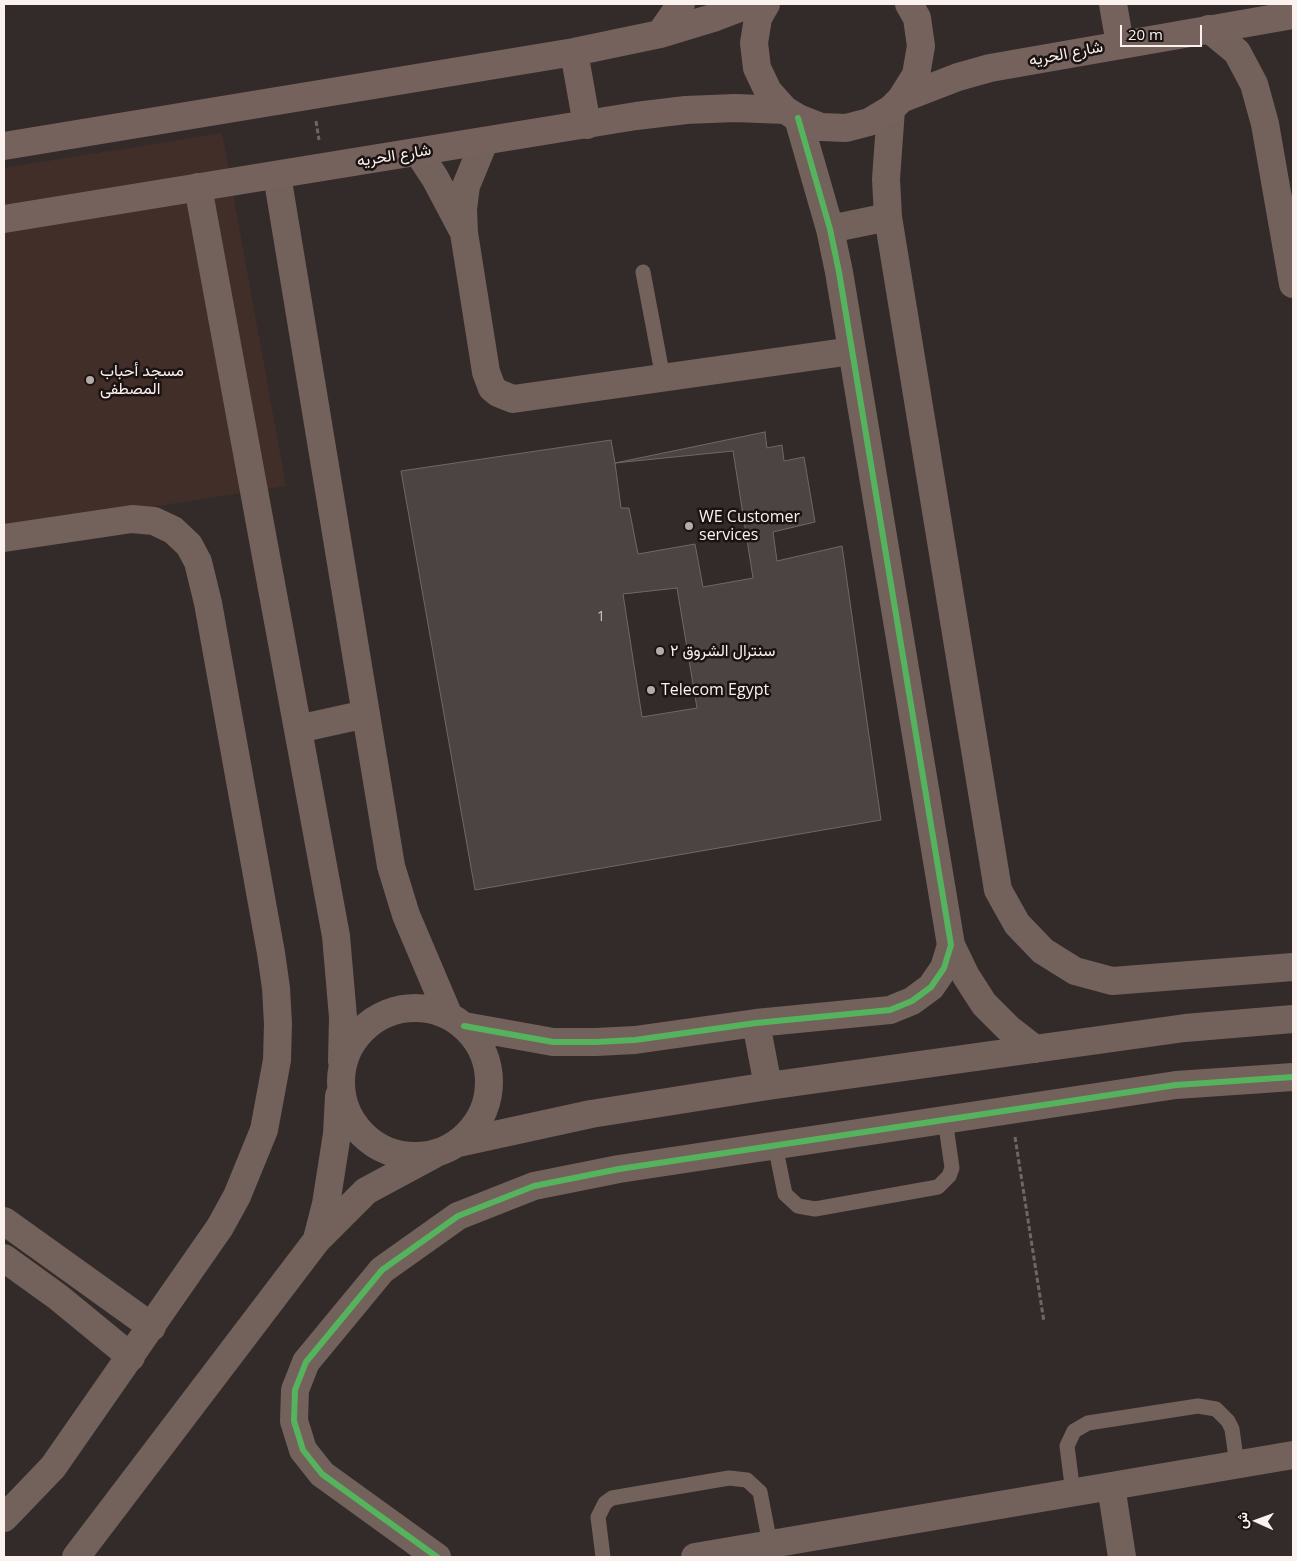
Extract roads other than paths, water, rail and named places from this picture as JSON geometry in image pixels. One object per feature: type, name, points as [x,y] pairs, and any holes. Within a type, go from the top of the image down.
[{"type":"street","points":[[660,34],[682,4]]},
{"type":"street","points":[[4,146],[574,52],[660,34],[716,17],[750,4]]},
{"type":"street","points":[[766,4],[758,18],[754,43],[757,68],[768,91],[792,114],[830,229],[952,945],[966,976],[984,1004],[1008,1028],[1035,1049]]},
{"type":"street","points":[[909,4],[917,18],[921,46],[916,75],[896,104],[886,179],[888,217],[998,890],[1016,924],[1043,952],[1076,971],[1112,981],[1293,968]]},
{"type":"street","points":[[1113,4],[1120,44]]},
{"type":"street","name":"شارع الحريه","points":[[4,219],[636,116],[686,110],[735,108],[792,114],[821,127],[846,128],[870,122],[896,104],[958,77],[990,68],[1293,15]]},
{"type":"street","points":[[1210,29],[1237,52],[1254,84],[1265,124],[1293,284]]},
{"type":"street","points":[[574,52],[587,125]]},
{"type":"street","points":[[484,142],[466,186],[463,209],[464,233],[486,372],[488,380],[498,394],[513,399],[852,351]]},
{"type":"street","points":[[418,152],[435,178],[464,233]]},
{"type":"street","points":[[277,174],[391,866],[406,915],[456,1020],[481,1047],[489,1073],[487,1100],[476,1124],[458,1143]]},
{"type":"street","points":[[198,187],[336,936],[342,1017],[341,1074],[336,1143],[326,1204],[317,1240]]},
{"type":"street","points":[[830,229],[888,217]]},
{"type":"street","points":[[4,538],[113,521],[154,521],[173,530],[189,545],[198,562],[208,603],[271,953],[276,988],[277,1060],[264,1130],[238,1196],[220,1227],[53,1468],[4,1518]]},
{"type":"street","points":[[298,729],[366,714]]},
{"type":"street","points":[[433,1154],[407,1157],[382,1150],[361,1134],[346,1113],[341,1074],[354,1038],[373,1020],[396,1009],[423,1007],[456,1020],[552,1042],[644,1039],[756,1023],[890,1010],[912,1001],[931,987],[944,968],[952,945]]},
{"type":"street","points":[[76,1557],[317,1240],[366,1191],[433,1154],[458,1143],[591,1114],[768,1086],[1185,1028],[1293,1019]]},
{"type":"street","points":[[756,1023],[768,1086]]},
{"type":"street","points":[[437,1557],[322,1474],[304,1450],[294,1421],[295,1390],[306,1362],[327,1334],[382,1270],[458,1216],[534,1186],[619,1169],[1176,1085],[1293,1077]]},
{"type":"street","points":[[4,1221],[152,1327]]},
{"type":"street","points":[[4,1258],[58,1297],[131,1357]]},
{"type":"street","points":[[695,1557],[732,1554],[770,1544],[1293,1455]]},
{"type":"street","points":[[1111,1486],[1122,1557]]},
{"type":"lane","points":[[643,272],[662,378]]},
{"type":"lane","points":[[775,1145],[785,1194],[798,1206],[815,1209],[938,1187],[949,1176],[952,1168],[945,1119]]},
{"type":"lane","points":[[1073,1493],[1067,1446],[1074,1431],[1088,1423],[1198,1406],[1216,1409],[1223,1414],[1232,1429],[1237,1465]]},
{"type":"lane","points":[[603,1557],[598,1517],[605,1503],[612,1498],[729,1478],[747,1480],[760,1492],[770,1544]]},
{"type":"place","name":"مسجد أحباب المصطفى","points":[[90,380]]},
{"type":"place","name":"WE Customer services","points":[[689,526]]},
{"type":"place","name":"سنترال الشروق ٢","points":[[660,651]]},
{"type":"place","name":"Telecom Egypt","points":[[651,690]]}]
